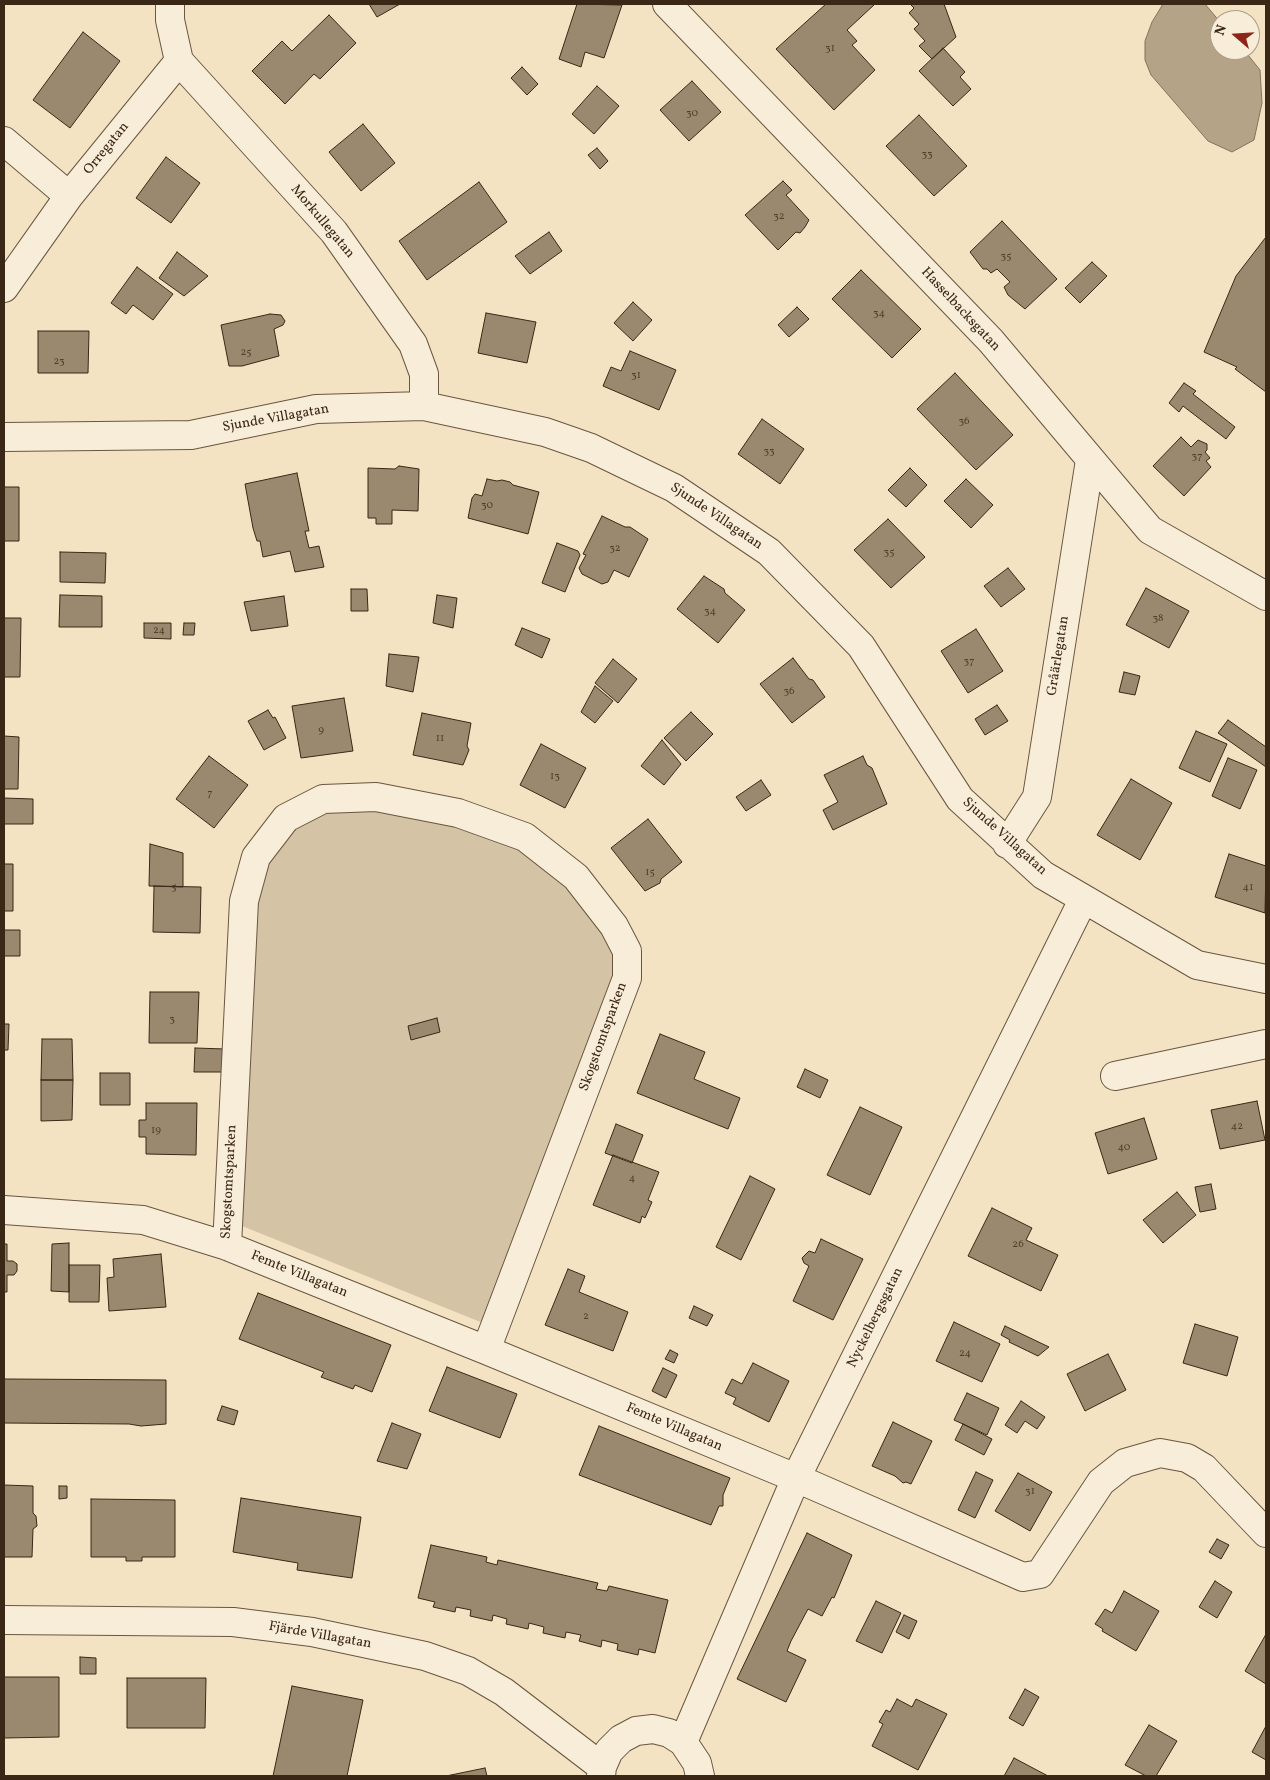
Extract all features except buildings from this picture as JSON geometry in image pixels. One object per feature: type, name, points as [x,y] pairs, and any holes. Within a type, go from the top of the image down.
[{"type":"street","points":[[170,4],[170,20],[179,61]]},
{"type":"street","name":"Hasselbacksgatan","points":[[667,4],[991,341],[1150,530],[1266,596]]},
{"type":"street","name":"Orregatan","points":[[4,288],[69,196],[179,61]]},
{"type":"street","name":"Morkullegatan","points":[[179,61],[334,232],[413,344],[424,374],[424,406]]},
{"type":"street","points":[[4,141],[69,196]]},
{"type":"street","name":"Sjunde Villagatan","points":[[4,437],[191,435],[316,409],[424,406],[545,432],[591,448],[674,488],[769,552],[861,646],[960,800],[1043,875],[1197,965],[1266,979]]},
{"type":"street","name":"Gråärlegatan","points":[[1007,844],[1037,797],[1090,460]]},
{"type":"street","name":"Skogstomtsparken","points":[[227,1246],[244,901],[256,857],[286,818],[324,800],[376,798],[458,813],[525,837],[576,877],[614,926],[627,951],[627,978],[486,1350]]},
{"type":"street","name":"Nyckelbergsgatan","points":[[683,1742],[796,1478],[1083,900]]},
{"type":"street","points":[[1116,1076],[1266,1044]]},
{"type":"street","name":"Femte Villagatan","points":[[4,1210],[143,1220],[227,1246],[796,1478],[1023,1577],[1040,1574],[1101,1482],[1125,1464],[1160,1453],[1187,1458],[1204,1468],[1266,1533]]},
{"type":"street","name":"Fjärde Villagatan","points":[[4,1620],[233,1622],[312,1632],[425,1656],[468,1671],[504,1692],[602,1771]]},
{"type":"street","points":[[602,1771],[609,1751],[621,1739],[636,1731],[653,1729],[669,1733],[683,1742],[694,1757],[700,1776]]},
{"type":"shaded area","points":[[1163,4],[1205,4],[1210,10],[1210,60],[1252,60],[1260,70],[1262,103],[1254,140],[1232,152],[1208,141],[1151,75],[1145,60],[1145,41],[1152,22]]},
{"type":"shaded area","points":[[379,809],[455,823],[519,845],[566,883],[601,927],[613,952],[613,977],[483,1323],[242,1226],[257,905],[268,864],[296,827],[331,810]]}]
